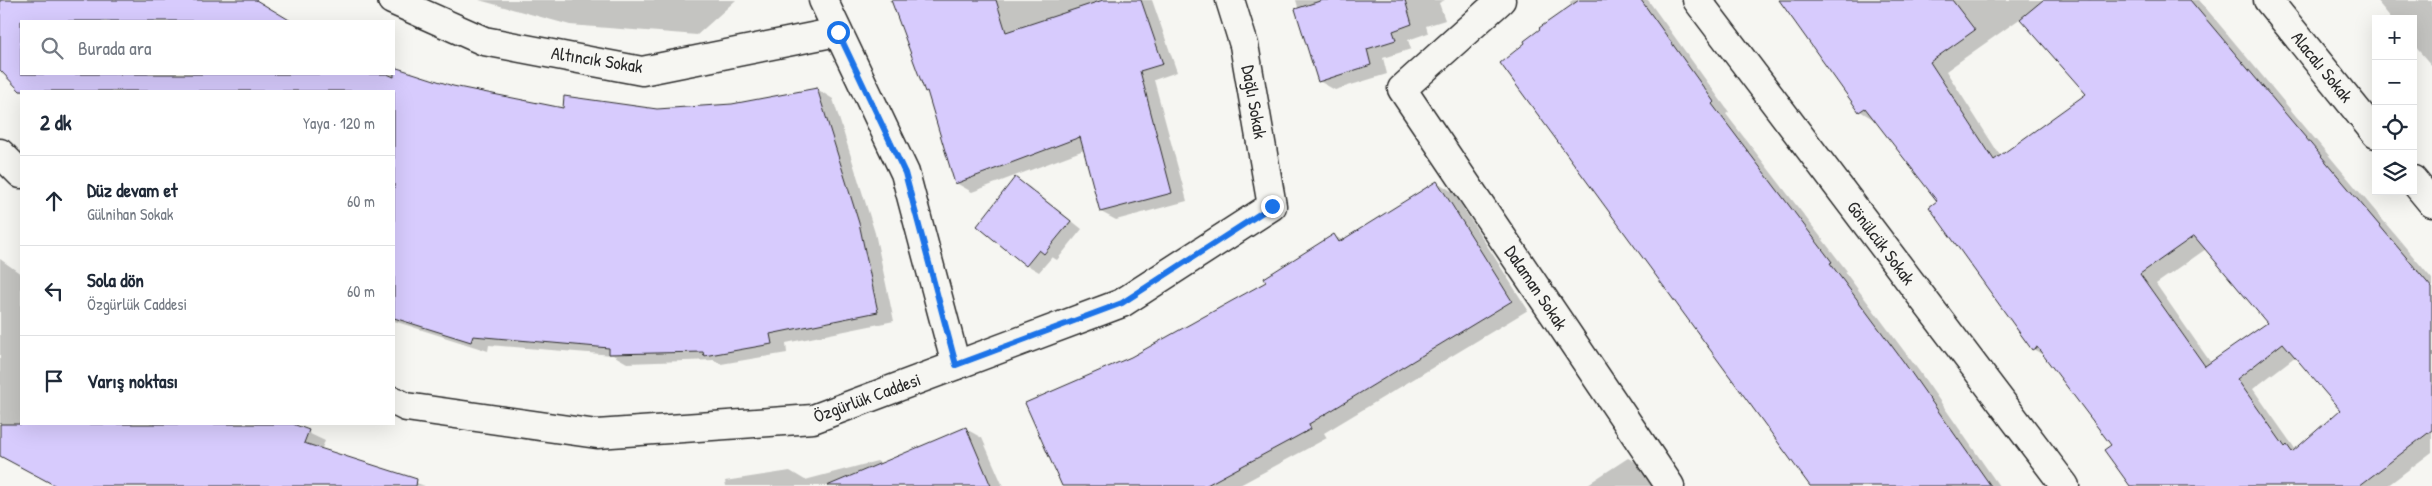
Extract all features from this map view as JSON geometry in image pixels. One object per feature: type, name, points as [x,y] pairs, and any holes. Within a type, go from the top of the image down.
[{"type":"street","name":"Altıncık Sokak","points":[[392,0],[484,41],[642,71],[838,32]]},
{"type":"street","points":[[823,0],[905,173],[956,365]]},
{"type":"street","name":"Dağlı Sokak","points":[[1230,0],[1244,45],[1272,206]]},
{"type":"street","name":"Dalaman Sokak","points":[[1501,0],[1402,89],[1670,486]]},
{"type":"street","name":"Gönülcük Sokak","points":[[1697,0],[2064,486]]},
{"type":"street","name":"Alacalı Sokak","points":[[2268,0],[2372,129]]},
{"type":"street","points":[[0,153],[20,173]]},
{"type":"street","points":[[2417,185],[2432,203]]},
{"type":"street","name":"Özgürlük Caddesi","points":[[395,402],[406,407],[597,434],[813,419],[1122,303],[1272,206]]},
{"type":"building","points":[[0,0],[256,0],[289,20],[20,20],[20,75],[389,75],[394,77],[395,67],[453,86],[563,108],[564,96],[657,109],[732,104],[817,88],[859,223],[878,312],[770,334],[772,344],[704,356],[703,352],[609,354],[609,348],[473,336],[471,342],[395,318],[395,90],[20,91],[0,70]]},
{"type":"building","points":[[891,0],[996,0],[1006,32],[1103,0],[1141,0],[1163,64],[1140,71],[1172,193],[1100,212],[1080,137],[955,184],[927,91],[925,92]]},
{"type":"building","points":[[1323,0],[1405,0],[1412,24],[1393,31],[1396,40],[1367,49],[1371,65],[1318,82],[1295,9]]},
{"type":"building","points":[[1579,0],[1641,0],[1714,102],[1712,104],[1832,262],[1830,263],[1903,361],[1991,486],[1810,486],[1500,63],[1525,43],[1524,41],[1539,28]]},
{"type":"building","points":[[1779,0],[1952,0],[1975,30],[1930,62],[1994,160],[2086,94],[2020,19],[2043,0],[2190,0],[2432,288],[2432,430],[2359,486],[2130,486],[2104,450],[2111,445],[2037,347],[2032,350],[1929,207],[1937,201],[1865,108],[1859,112]],"holes":[[[2194,236],[2267,323],[2205,366],[2140,274]],[[2283,343],[2340,410],[2292,452],[2287,445],[2285,447],[2237,379]]]},
{"type":"building","points":[[1015,177],[1071,221],[1044,254],[1039,250],[1026,266],[977,226]]},
{"type":"building","points":[[1437,181],[1512,301],[1309,424],[1311,429],[1205,486],[1062,486],[1025,403],[1131,357],[1266,282],[1264,278],[1334,234],[1339,242]]},
{"type":"building","points":[[0,424],[296,425],[309,430],[304,443],[417,479],[416,486],[56,486],[0,456]]},
{"type":"building","points":[[966,427],[991,486],[827,486]]},
{"type":"route","points":[[838,32],[905,173],[956,365],[1122,303],[1272,206]]}]
